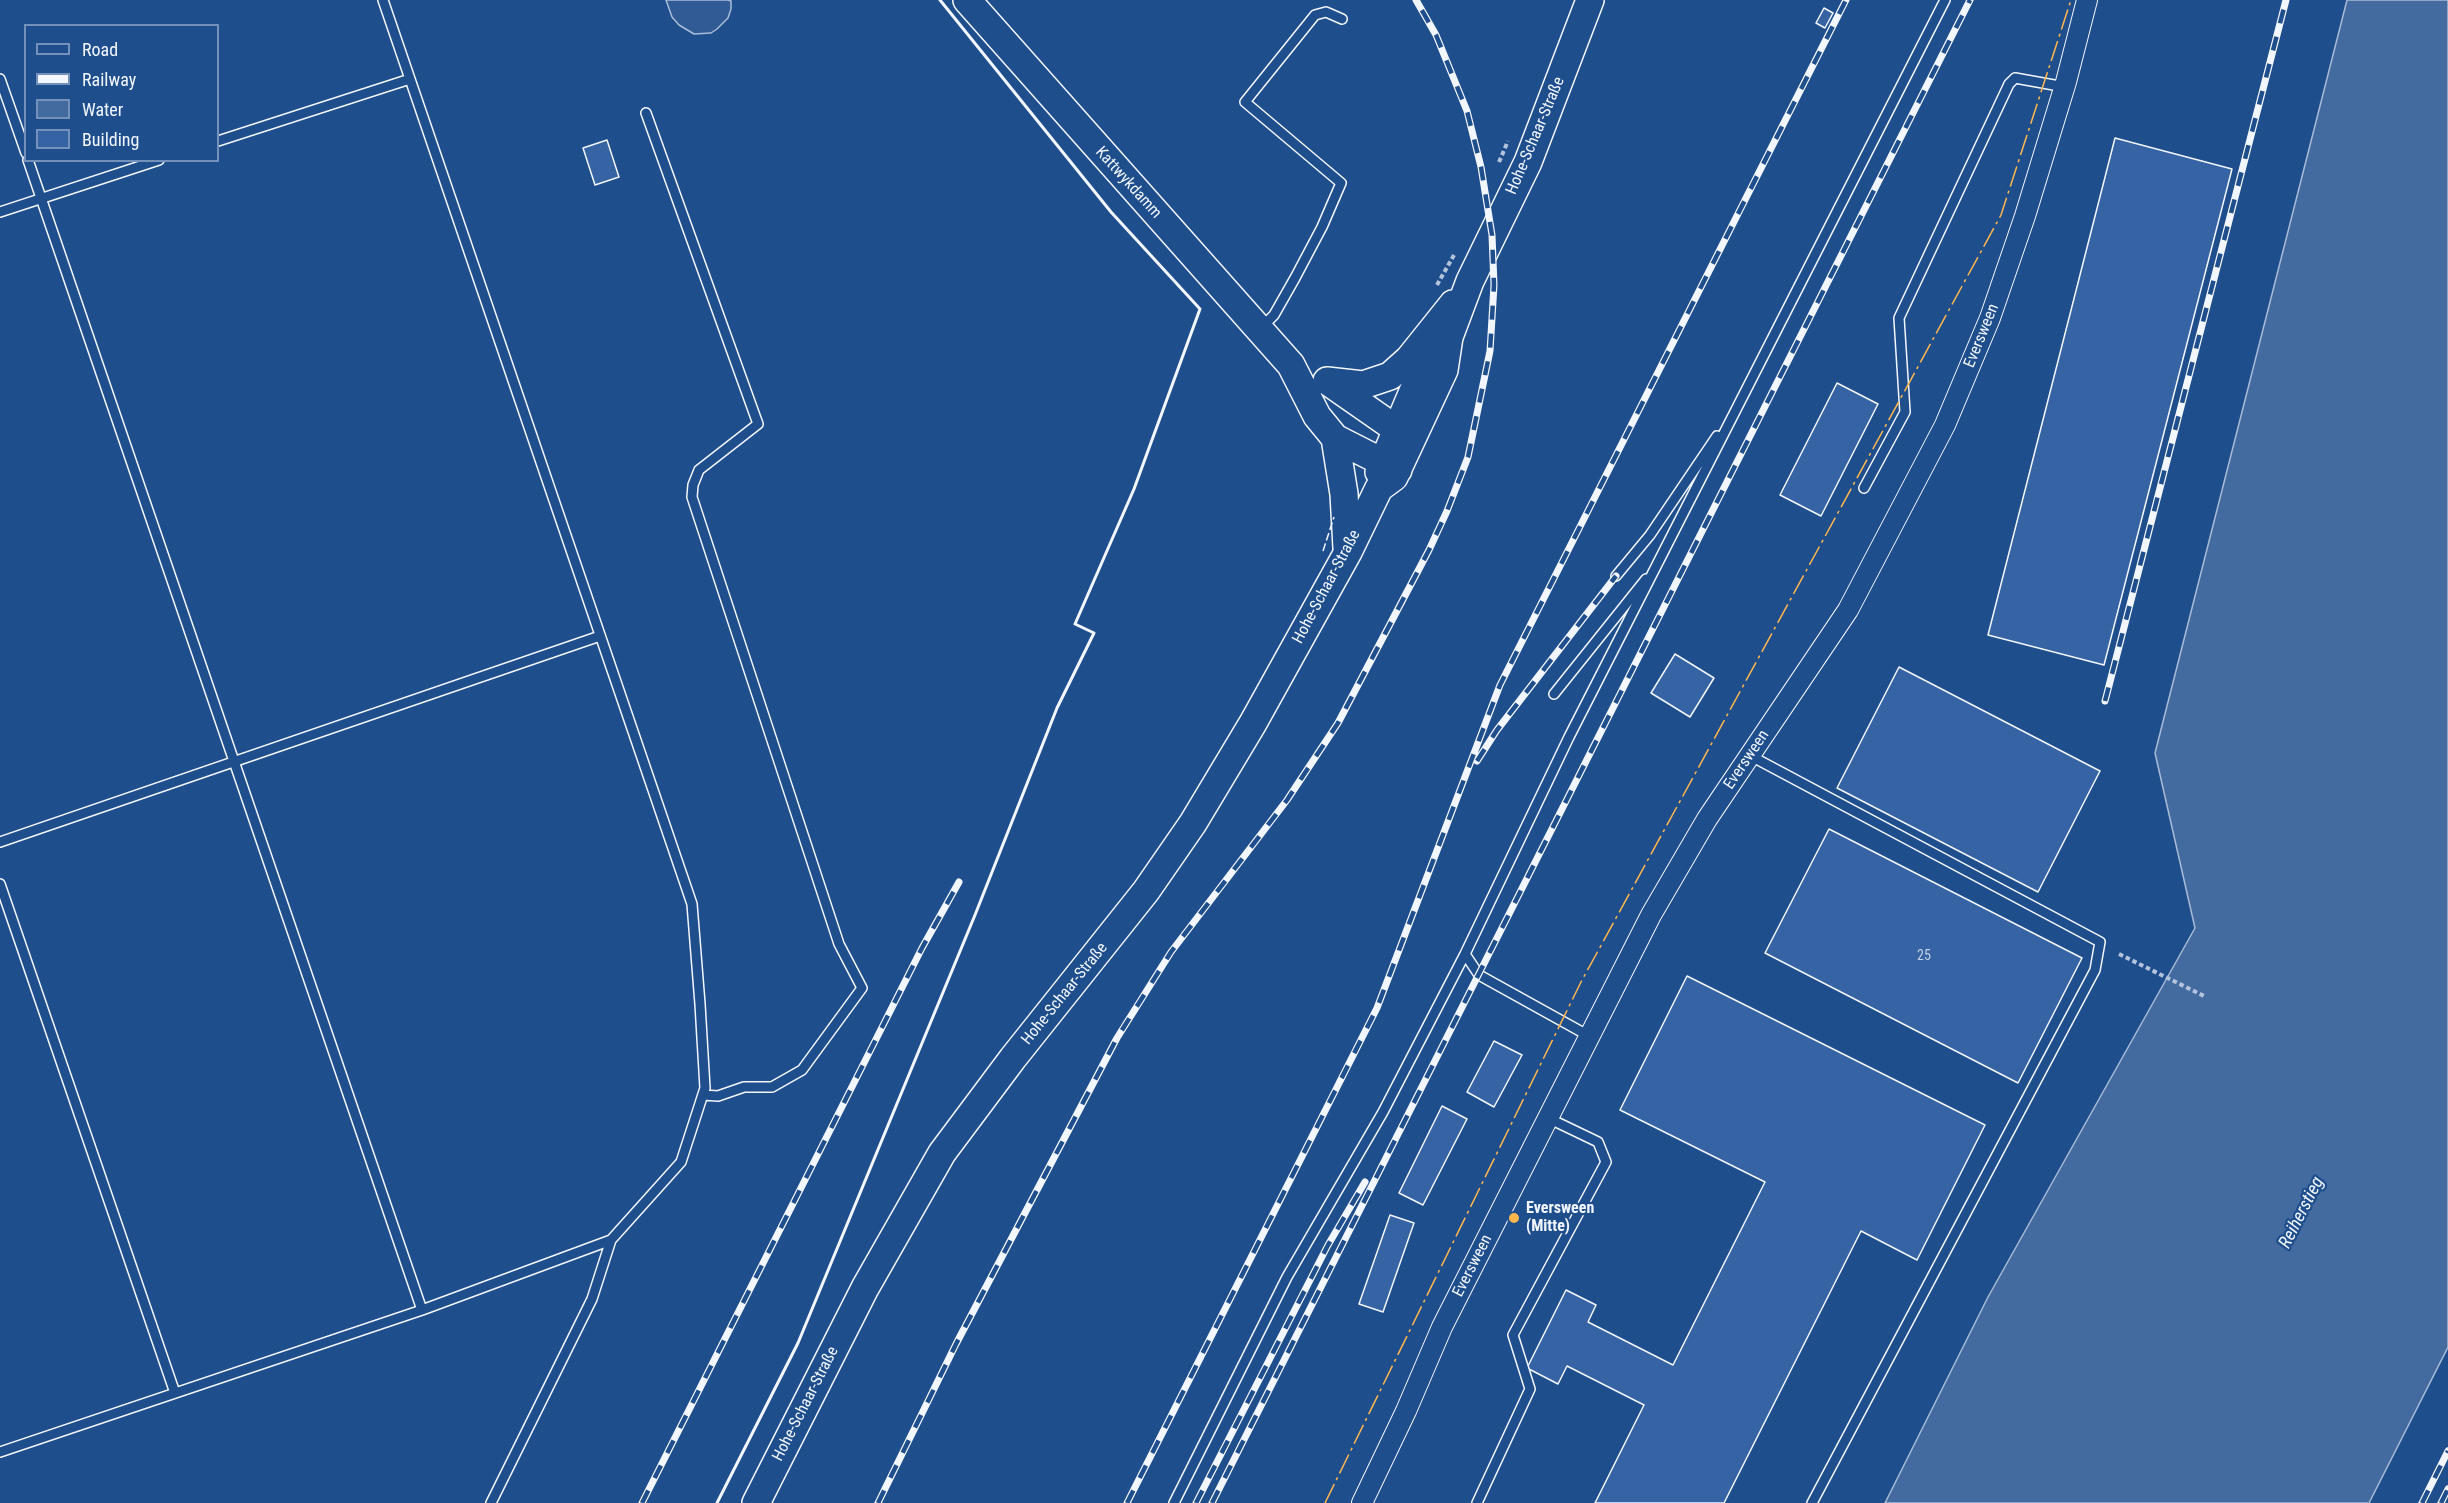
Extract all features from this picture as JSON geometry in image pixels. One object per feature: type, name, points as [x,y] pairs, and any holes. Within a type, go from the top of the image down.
[{"type":"main road","name":"Kattwykdamm","points":[[967,0],[1291,365],[1317,416],[1335,438],[1386,473]]},
{"type":"main road","name":"Hohe-Schaar-Straße","points":[[756,1503],[865,1288],[942,1153],[1006,1066],[1140,900],[1180,842],[1253,723],[1348,552],[1404,435],[1444,370],[1449,337],[1470,282],[1528,162],[1590,0]]},
{"type":"main road","points":[[1327,381],[1363,385],[1390,376],[1409,359],[1470,282]]},
{"type":"main road","name":"Kattwykdamm","points":[[1291,365],[1327,381],[1404,435]]},
{"type":"main road","points":[[1335,438],[1344,494],[1348,552]]},
{"type":"street","name":"Eversween","points":[[1362,1503],[1442,1327],[1675,872],[1749,755],[1848,610],[1945,425],[1990,318],[2025,216],[2065,87],[2087,0]]},
{"type":"lane","points":[[383,0],[692,904],[705,1076],[703,1095],[681,1162],[611,1240],[592,1299],[491,1503]]},
{"type":"lane","points":[[1174,1503],[1287,1277],[1383,1112],[1465,954],[1569,737],[1945,0]]},
{"type":"lane","points":[[1259,330],[1274,315],[1322,227],[1341,183],[1245,102],[1315,15],[1326,12],[1342,19]]},
{"type":"lane","points":[[1864,488],[1905,412],[1899,318],[2008,84],[2015,78],[2065,87]]},
{"type":"lane","points":[[0,79],[24,147]]},
{"type":"lane","points":[[219,141],[410,79]]},
{"type":"lane","points":[[646,113],[758,424],[699,470],[693,485],[692,497],[839,944],[861,988],[823,1044],[802,1070],[772,1087],[744,1087],[718,1096],[703,1095]]},
{"type":"lane","points":[[29,162],[422,1310]]},
{"type":"lane","points":[[0,212],[153,162]]},
{"type":"lane","points":[[1616,576],[1650,535],[1733,415]]},
{"type":"lane","points":[[1554,694],[1659,563]]},
{"type":"lane","points":[[0,842],[600,636]]},
{"type":"lane","points":[[1749,755],[2100,942],[2095,970],[1812,1503]]},
{"type":"lane","points":[[0,884],[175,1393]]},
{"type":"lane","points":[[1465,954],[1479,975],[1589,1036]]},
{"type":"lane","points":[[1477,1503],[1530,1389],[1513,1335],[1606,1162],[1598,1142],[1548,1118]]},
{"type":"lane","points":[[0,1452],[422,1310],[611,1240]]},
{"type":"path","points":[[2119,954],[2204,996]]},
{"type":"shaded area","points":[[666,0],[728,0],[731,1],[731,9],[728,18],[717,29],[711,33],[694,34],[679,25],[672,17]]},
{"type":"water","name":"Reiherstieg","points":[[2347,0],[2448,0],[2448,1347],[2369,1503],[1885,1503],[1988,1297],[2195,928],[2155,753]]},
{"type":"building","points":[[1824,8],[1833,13],[1825,28],[1816,23]]},
{"type":"building","points":[[2115,138],[2232,169],[2104,665],[1988,635]]},
{"type":"building","points":[[607,140],[619,177],[595,185],[583,148]]},
{"type":"building","points":[[1837,383],[1878,404],[1821,516],[1780,495]]},
{"type":"building","points":[[1675,654],[1714,678],[1690,717],[1651,693]]},
{"type":"building","points":[[1899,667],[2100,771],[2038,892],[1837,788]]},
{"type":"building","points":[[1829,829],[2082,958],[2018,1083],[1765,953]]},
{"type":"building","points":[[1687,976],[1985,1125],[1917,1260],[1861,1231],[1724,1503],[1595,1503],[1644,1405],[1567,1366],[1558,1384],[1527,1368],[1566,1290],[1596,1305],[1588,1322],[1673,1365],[1765,1182],[1620,1110]]},
{"type":"building","points":[[1494,1041],[1522,1055],[1494,1107],[1467,1092]]},
{"type":"building","points":[[1442,1106],[1467,1119],[1423,1205],[1399,1193]]},
{"type":"building","points":[[1390,1215],[1414,1223],[1383,1312],[1359,1304]]},
{"type":"railway","points":[[878,1503],[956,1344],[1117,1038],[1171,952],[1287,800],[1338,723],[1429,550],[1468,457],[1490,351],[1494,285],[1492,235],[1481,167],[1467,111],[1436,35],[1416,0]]},
{"type":"railway","points":[[1127,1503],[1377,1008],[1500,685],[1846,0]]},
{"type":"railway","points":[[1212,1503],[1970,0]]},
{"type":"railway","points":[[2105,701],[2286,0]]},
{"type":"railway","points":[[1477,761],[1497,730],[1616,576]]},
{"type":"railway","points":[[642,1503],[922,948],[959,882]]},
{"type":"railway","points":[[1196,1503],[1328,1245],[1365,1182]]},
{"type":"railway","points":[[2422,1503],[2448,1451]]},
{"type":"railway","points":[[2441,1503],[2448,1489]]},
{"type":"fence","points":[[1323,551],[1334,517]]},
{"type":"wall","points":[[717,1503],[798,1343],[975,915],[1057,708],[1094,633],[1075,624],[1134,489],[1200,309],[1111,212],[940,0]]},
{"type":"power","points":[[1325,1503],[1581,982],[2001,215],[2071,0]]},
{"type":"place","name":"Eversween (Mitte)","points":[[1514,1218]]}]
